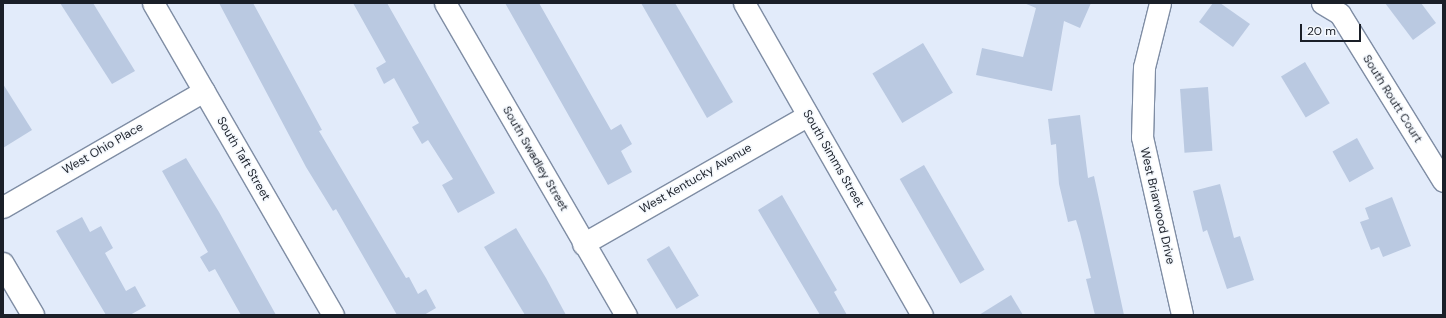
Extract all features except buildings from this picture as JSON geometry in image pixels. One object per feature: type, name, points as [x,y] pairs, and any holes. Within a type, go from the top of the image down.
[{"type":"main road","points":[[3,264],[33,315]]},
{"type":"street","name":"South Taft Street","points":[[153,3],[332,315]]},
{"type":"street","name":"South Swadley Street","points":[[445,3],[626,315]]},
{"type":"street","name":"South Simms Street","points":[[744,3],[922,315]]},
{"type":"street","name":"West Briarwood Drive","points":[[1160,3],[1144,67],[1142,137],[1182,315]]},
{"type":"street","name":"South Routt Court","points":[[1322,3],[1340,14],[1443,181]]},
{"type":"street","name":"West Ohio Place","points":[[3,207],[204,91]]},
{"type":"street","name":"West Kentucky Avenue","points":[[584,244],[808,115]]}]
